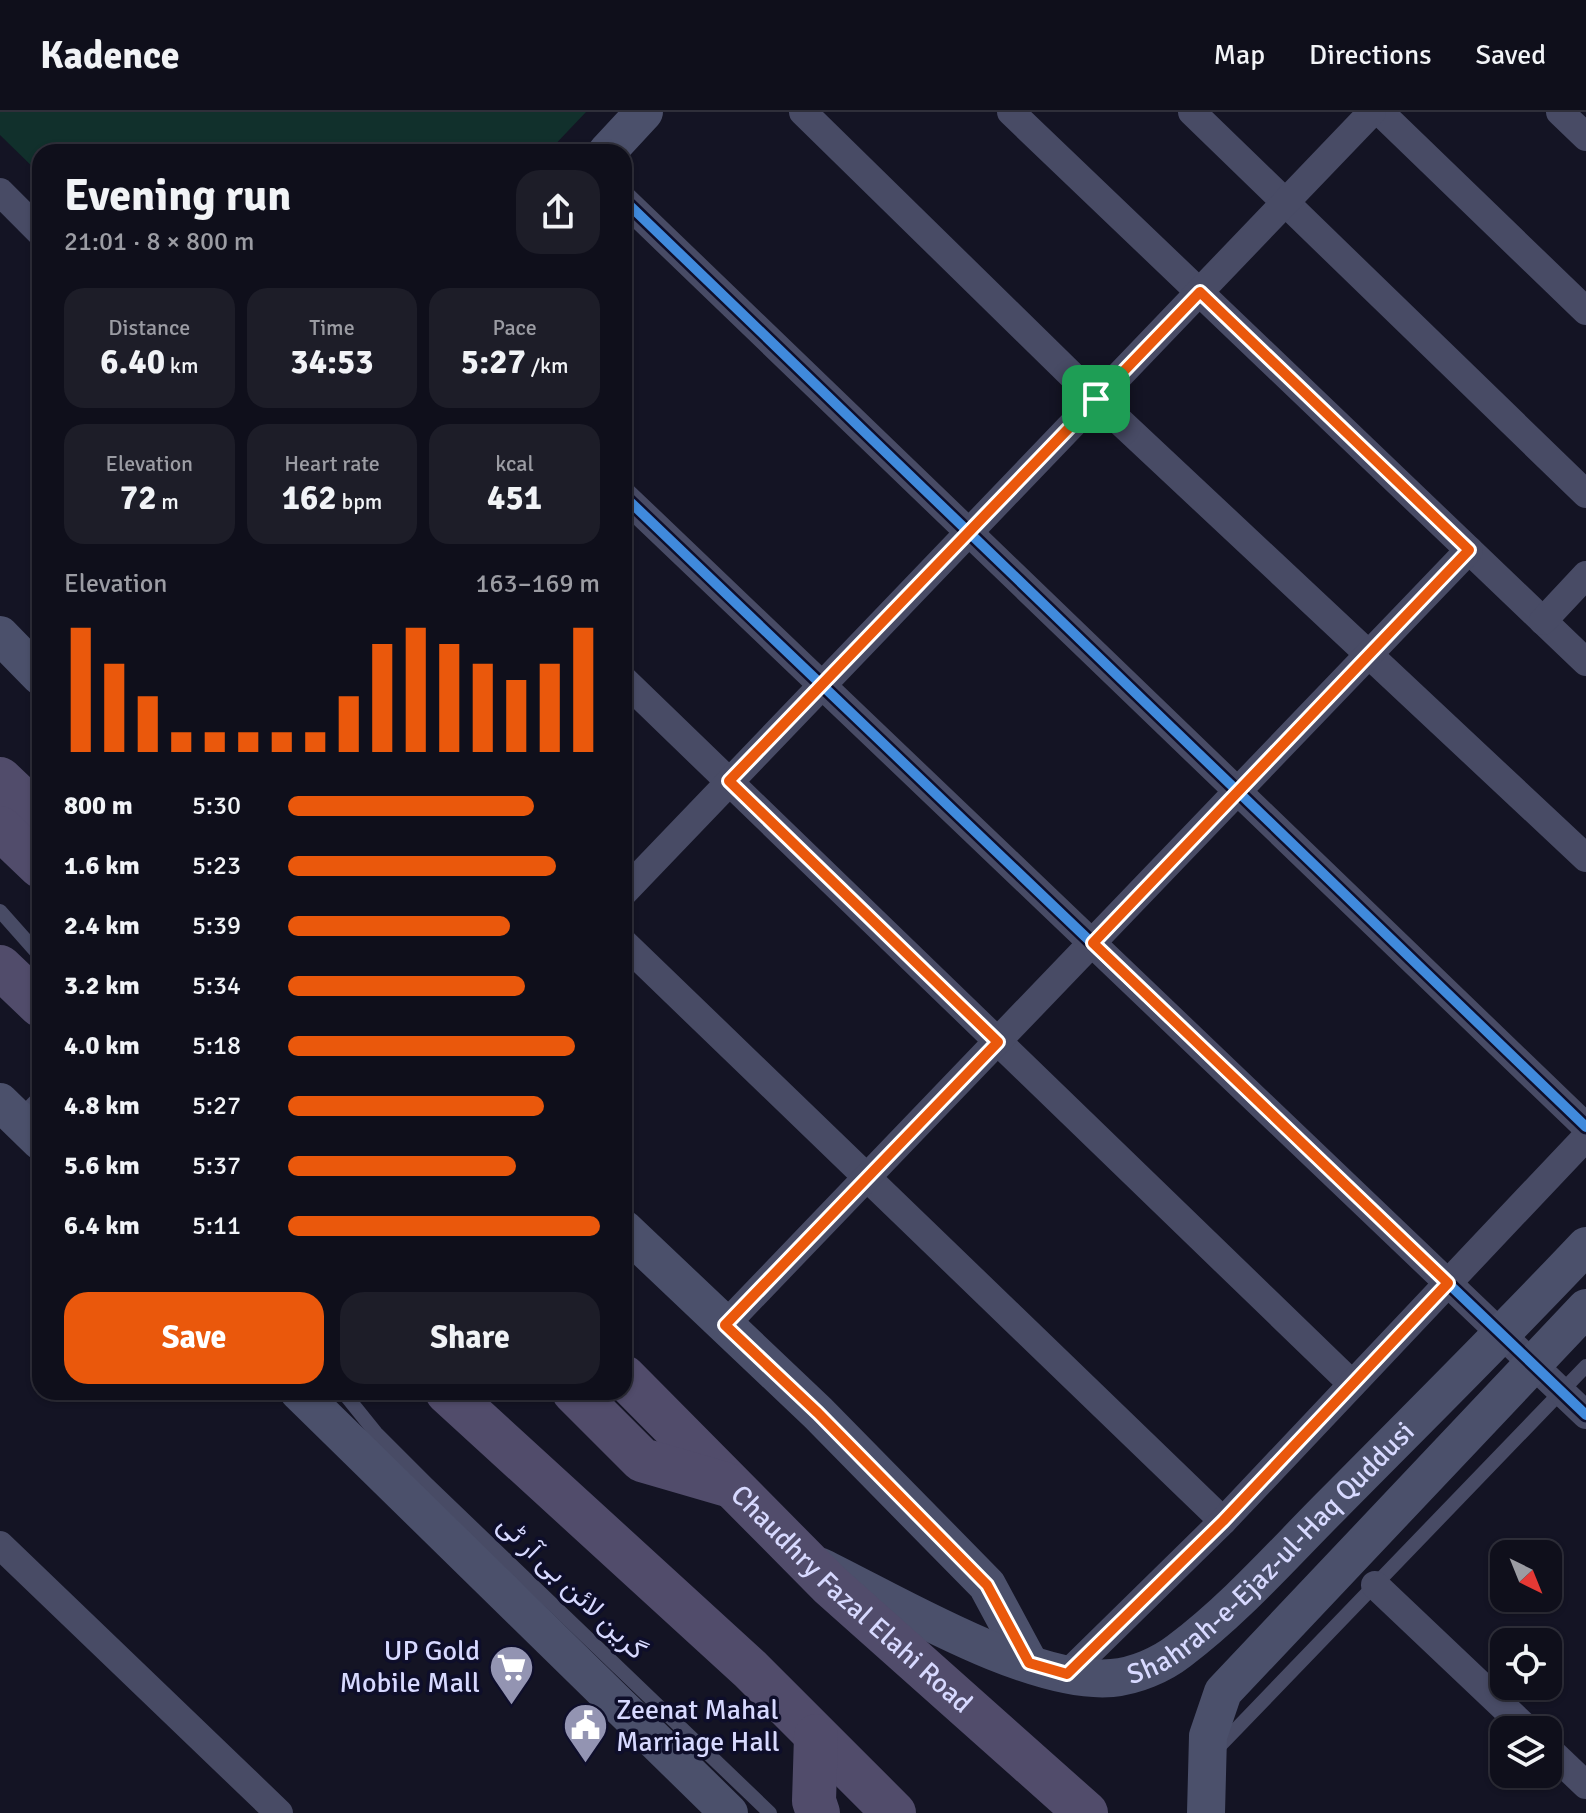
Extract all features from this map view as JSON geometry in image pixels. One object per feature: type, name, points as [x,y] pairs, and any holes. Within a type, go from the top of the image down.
[{"type":"main road","points":[[614,144],[644,112]]},
{"type":"main road","points":[[0,635],[32,668]]},
{"type":"main road","points":[[0,779],[32,809]]},
{"type":"main road","points":[[0,828],[32,858]]},
{"type":"main road","points":[[0,913],[32,947]]},
{"type":"main road","points":[[0,967],[32,997]]},
{"type":"main road","points":[[632,1237],[818,1413],[987,1585],[1029,1663]]},
{"type":"main road","name":"Shahrah-e-Ejaz-ul-Haq Quddusi","points":[[804,1558],[962,1636],[1029,1663],[1067,1674],[1112,1678],[1146,1670],[1178,1652],[1243,1594],[1502,1335],[1586,1246]]},
{"type":"main road","name":"Shahrah-e-Ejaz-ul-Haq Quddusi","points":[[1210,1795],[1208,1736],[1223,1692],[1586,1308]]},
{"type":"main road","name":"Chaudhry Fazal Elahi Road","points":[[632,1385],[804,1558],[1086,1813]]},
{"type":"main road","points":[[307,1400],[729,1813]]},
{"type":"main road","points":[[456,1400],[750,1669],[894,1813]]},
{"type":"main road","points":[[498,1400],[711,1610],[750,1669]]},
{"type":"main road","points":[[582,1400],[642,1460],[732,1485]]},
{"type":"main road","points":[[1403,1433],[1440,1462]]},
{"type":"main road","points":[[816,1736],[814,1801],[818,1813]]},
{"type":"street","points":[[803,112],[1096,399],[1586,858]]},
{"type":"street","points":[[1011,112],[1586,662]]},
{"type":"street","points":[[1192,112],[1586,494]]},
{"type":"street","points":[[632,884],[1372,112]]},
{"type":"street","points":[[1380,112],[1586,311]]},
{"type":"street","points":[[1560,112],[1586,137]]},
{"type":"street","points":[[0,192],[32,224]]},
{"type":"street","points":[[632,208],[1586,1127]]},
{"type":"street","points":[[632,504],[1586,1415]]},
{"type":"street","points":[[725,1325],[1469,550]]},
{"type":"street","points":[[1543,621],[1586,575]]},
{"type":"street","points":[[632,688],[1352,1384]]},
{"type":"street","points":[[632,951],[1223,1521]]},
{"type":"street","points":[[1067,1674],[1223,1521],[1586,1137]]},
{"type":"street","points":[[0,1545],[279,1813]]},
{"type":"street","points":[[1375,1585],[1513,1716]]},
{"type":"street","points":[[1562,1762],[1586,1785]]},
{"type":"lane","points":[[1210,1795],[1375,1585],[1586,1366]]},
{"type":"lane","name":"گرین لائن بی آر ٹی","points":[[349,1400],[376,1433],[426,1483],[770,1813]]},
{"type":"green space","points":[[0,112],[586,112],[556,144],[32,144],[32,166],[0,135]]},
{"type":"cycle path","points":[[632,208],[1586,1127]]},
{"type":"cycle path","points":[[632,504],[1586,1415]]},
{"type":"place","name":"UP Gold Mobile Mall","points":[[511,1706]]},
{"type":"place","name":"Zeenat Mahal Marriage Hall","points":[[585,1765]]},
{"type":"route","points":[[1200,292],[1469,550],[1093,943],[1448,1283],[1223,1521],[1067,1674],[1029,1663],[987,1585],[818,1413],[725,1325],[998,1042],[729,781],[1096,399],[1200,292]]}]
